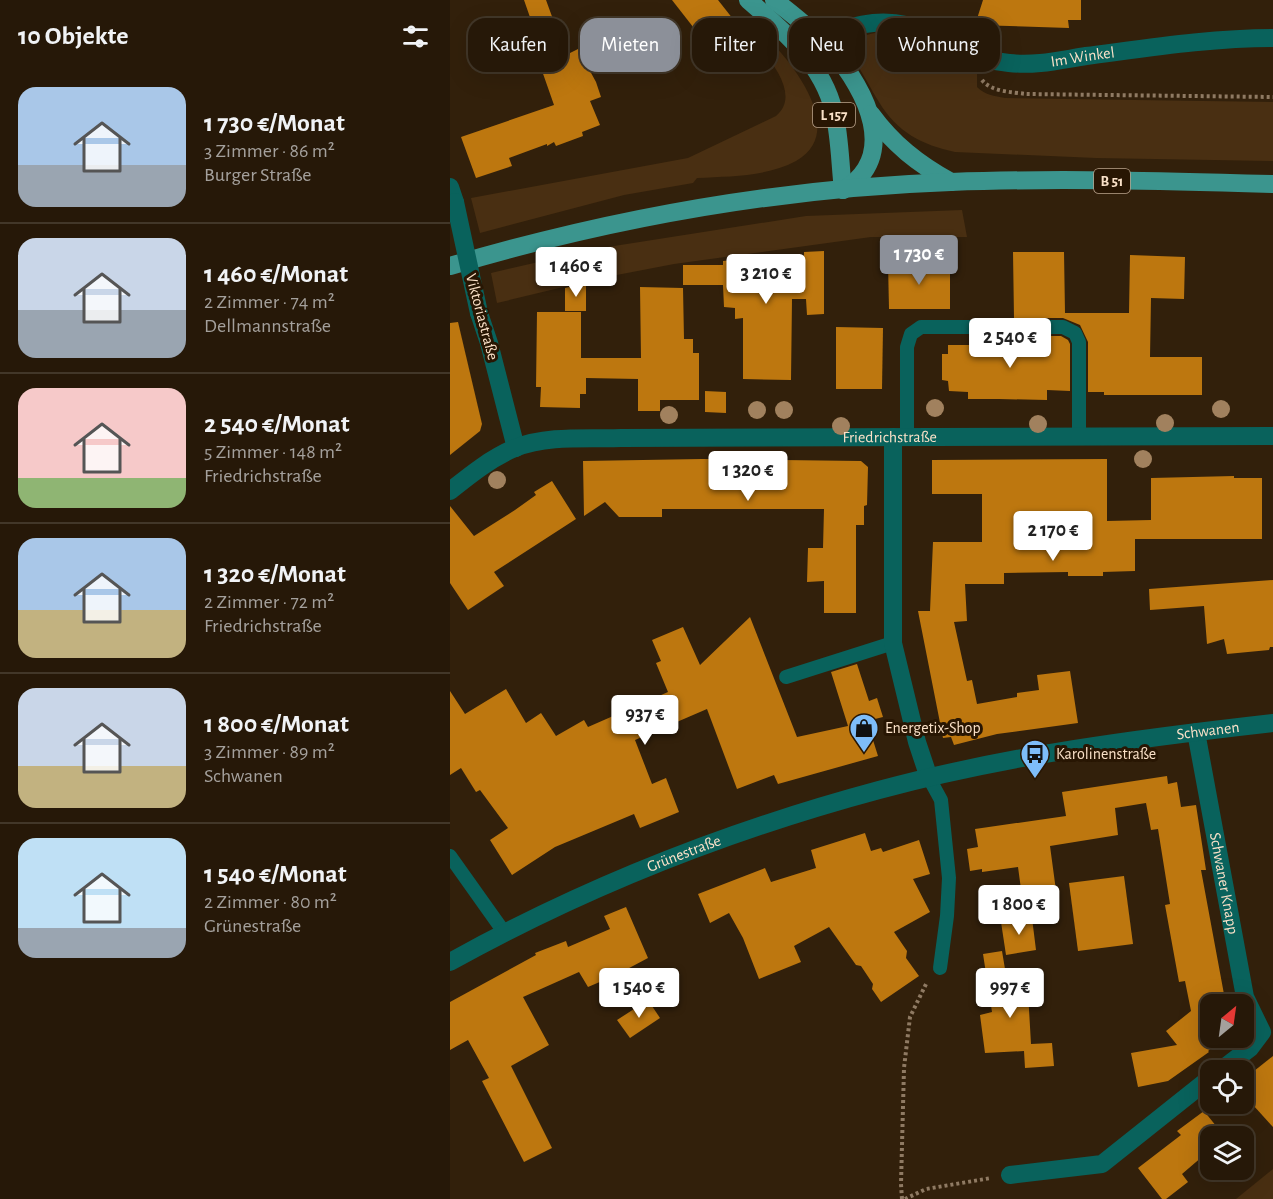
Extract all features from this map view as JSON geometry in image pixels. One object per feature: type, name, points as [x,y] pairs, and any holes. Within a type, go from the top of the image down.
[{"type":"main road","name":"L 157","points":[[748,0],[789,38]]},
{"type":"main road","name":"L 157","points":[[774,0],[796,18]]},
{"type":"main road","name":"L 157","points":[[816,72],[822,81],[834,112],[843,190],[856,183],[866,172],[872,158],[874,144],[868,111],[847,72]]},
{"type":"main road","points":[[868,111],[904,152],[927,169],[951,182]]},
{"type":"main road","name":"B 51","points":[[450,266],[492,253],[606,226],[753,200],[843,190],[951,182],[1147,181],[1273,184]]},
{"type":"street","name":"Im Winkel","points":[[1000,62],[1036,64],[1085,56],[1229,40],[1273,38]]},
{"type":"street","name":"Viktoriastraße","points":[[452,195],[479,313],[516,448]]},
{"type":"street","name":"Friedrichstraße","points":[[450,492],[482,466],[516,448],[549,440],[1273,436]]},
{"type":"street","points":[[900,437],[893,643],[914,731],[929,778]]},
{"type":"street","name":"Schwanen","points":[[929,778],[1047,754],[1273,723]]},
{"type":"street","name":"Schwaner Knapp","points":[[1196,732],[1245,997],[1267,1029],[1250,1048],[1234,1060]]},
{"type":"street","name":"Grünestraße","points":[[450,962],[504,932],[697,847],[814,809],[929,778]]},
{"type":"street","points":[[1010,1175],[1102,1164],[1200,1086]]},
{"type":"lane","points":[[900,437],[907,347],[911,334],[921,327],[966,326],[1063,327],[1075,333],[1079,342],[1079,436]]},
{"type":"lane","points":[[786,677],[893,643]]},
{"type":"lane","points":[[929,778],[941,800],[949,878],[940,968]]},
{"type":"lane","points":[[450,856],[504,932]]},
{"type":"path","points":[[982,72],[981,78],[985,84],[994,89],[1026,94],[1273,97]]},
{"type":"path","points":[[940,968],[930,976],[910,1017],[904,1068],[903,1199],[926,1189],[1010,1175]]},
{"type":"shaded area","points":[[877,33],[877,72],[977,72],[977,87],[980,90],[1005,98],[1273,102],[1273,161],[1096,158],[955,152],[932,145],[911,136],[902,129],[879,102],[862,72],[865,72],[865,36]]},
{"type":"shaded area","points":[[777,48],[789,63],[789,72],[796,72],[804,85],[817,119],[817,135],[810,149],[796,161],[760,173],[697,178],[693,183],[624,195],[480,233],[471,198],[688,158],[776,116],[784,106],[783,83],[777,71]]},
{"type":"shaded area","points":[[962,210],[967,237],[871,237],[674,264],[601,278],[497,303],[491,273],[595,249],[806,216]]},
{"type":"shaded area","points":[[1273,1169],[1273,1199],[1236,1199]]},
{"type":"building","points":[[524,0],[546,0],[553,18],[530,18]]},
{"type":"building","points":[[672,0],[718,0],[732,18],[692,18],[692,26]]},
{"type":"building","points":[[983,0],[1081,0],[1081,20],[1068,20],[1069,28],[1000,26],[1000,18],[977,18]]},
{"type":"building","points":[[578,49],[580,72],[591,72],[601,97],[590,101],[600,125],[582,132],[583,136],[556,146],[554,142],[509,158],[512,166],[476,178],[461,137],[554,105],[542,72],[568,72],[568,54]]},
{"type":"building","points":[[824,251],[824,314],[807,315],[806,299],[792,299],[791,380],[743,379],[743,318],[735,319],[735,308],[724,307],[723,285],[683,285],[683,265],[723,265],[723,261],[764,257],[765,264],[804,261],[804,252]]},
{"type":"building","points":[[1013,252],[1064,252],[1065,313],[1129,313],[1130,255],[1185,257],[1184,299],[1151,298],[1150,357],[1202,357],[1202,395],[1104,395],[1104,392],[1088,392],[1088,342],[1080,325],[1063,318],[1014,318]]},
{"type":"building","points":[[888,263],[950,263],[950,309],[889,309]]},
{"type":"building","points":[[586,283],[586,311],[565,311],[565,288]]},
{"type":"building","points":[[640,287],[683,288],[684,339],[693,339],[693,353],[699,353],[699,400],[660,400],[660,411],[638,411],[638,379],[586,378],[586,394],[580,394],[580,408],[540,407],[541,387],[536,387],[537,312],[581,312],[581,358],[641,358]]},
{"type":"building","points":[[458,322],[482,424],[480,431],[450,455],[450,323]]},
{"type":"building","points":[[836,327],[883,328],[882,389],[836,389]]},
{"type":"building","points":[[1014,336],[1061,336],[1068,340],[1070,344],[1070,391],[1047,390],[1047,400],[968,399],[968,392],[949,391],[948,381],[942,380],[942,354],[948,354],[948,345],[1014,345]]},
{"type":"building","points":[[705,391],[726,392],[726,413],[705,412]]},
{"type":"building","points":[[702,459],[861,461],[868,467],[864,525],[856,525],[856,613],[824,613],[824,581],[807,582],[808,548],[823,548],[824,509],[662,509],[662,517],[619,517],[605,502],[584,516],[583,461]]},
{"type":"building","points":[[1107,459],[1107,521],[1151,520],[1151,478],[1234,476],[1234,478],[1262,478],[1262,539],[1135,539],[1135,571],[1103,572],[1103,576],[1068,576],[1068,572],[1004,573],[1004,584],[965,584],[967,621],[954,622],[967,681],[972,680],[977,704],[1017,697],[1017,693],[1039,690],[1037,675],[1070,671],[1078,723],[997,734],[954,745],[951,737],[943,738],[918,611],[930,611],[933,542],[982,542],[982,494],[932,494],[932,460]]},
{"type":"building","points":[[552,481],[576,519],[494,572],[504,586],[468,610],[450,583],[450,506],[474,536],[515,510],[536,495],[534,492]]},
{"type":"building","points":[[1273,580],[1273,647],[1269,650],[1227,654],[1224,639],[1207,644],[1204,606],[1150,610],[1149,589]]},
{"type":"building","points":[[750,617],[797,737],[848,726],[831,672],[857,664],[869,701],[877,698],[883,717],[867,721],[878,756],[778,784],[774,775],[737,789],[707,709],[635,740],[652,784],[666,778],[679,812],[640,828],[634,814],[555,847],[512,875],[490,840],[508,828],[480,790],[476,792],[461,768],[450,775],[450,691],[465,714],[506,689],[526,723],[541,713],[556,736],[584,720],[588,727],[668,692],[656,663],[661,661],[652,640],[683,627],[700,665]]},
{"type":"building","points":[[1167,776],[1168,784],[1177,782],[1181,807],[1196,805],[1206,870],[1201,870],[1224,994],[1200,994],[1200,1048],[1212,1048],[1168,1081],[1138,1087],[1131,1053],[1177,1045],[1166,1031],[1191,1011],[1185,981],[1179,982],[1165,905],[1170,904],[1158,829],[1151,830],[1146,803],[1115,808],[1118,835],[1050,846],[1057,898],[1023,904],[1018,867],[982,872],[982,869],[970,871],[967,849],[978,847],[975,829],[1066,816],[1062,792]]},
{"type":"building","points":[[865,833],[871,851],[881,848],[883,852],[919,840],[930,874],[913,879],[930,912],[894,932],[907,951],[906,958],[919,976],[881,1002],[861,966],[856,965],[829,927],[794,946],[801,962],[759,979],[743,938],[729,913],[710,923],[698,894],[765,868],[771,882],[816,868],[811,850]]},
{"type":"building","points":[[1124,876],[1133,944],[1078,951],[1069,883]]},
{"type":"building","points":[[626,907],[648,958],[588,987],[579,972],[523,997],[549,1045],[511,1066],[552,1148],[524,1162],[482,1081],[489,1078],[468,1040],[450,1050],[450,1002],[536,955],[535,953],[566,941],[568,947],[610,929],[604,916]]},
{"type":"building","points":[[1032,918],[1036,950],[1006,955],[1001,922]]},
{"type":"building","points":[[1002,951],[1009,993],[1028,992],[1031,1044],[1052,1043],[1054,1066],[1025,1068],[1024,1051],[985,1053],[980,1015],[992,1012],[983,954]]},
{"type":"building","points":[[648,1000],[660,1018],[630,1038],[617,1020]]},
{"type":"building","points":[[1273,1056],[1273,1127],[1254,1106],[1254,1071]]},
{"type":"building","points":[[1200,1114],[1206,1114],[1216,1126],[1200,1126],[1200,1159],[1182,1174],[1188,1182],[1166,1199],[1162,1199],[1138,1168],[1181,1135],[1177,1131]]},
{"type":"place","name":"Energetix-Shop","points":[[864,754]]},
{"type":"place","name":"Karolinenstraße","points":[[1035,780]]}]
